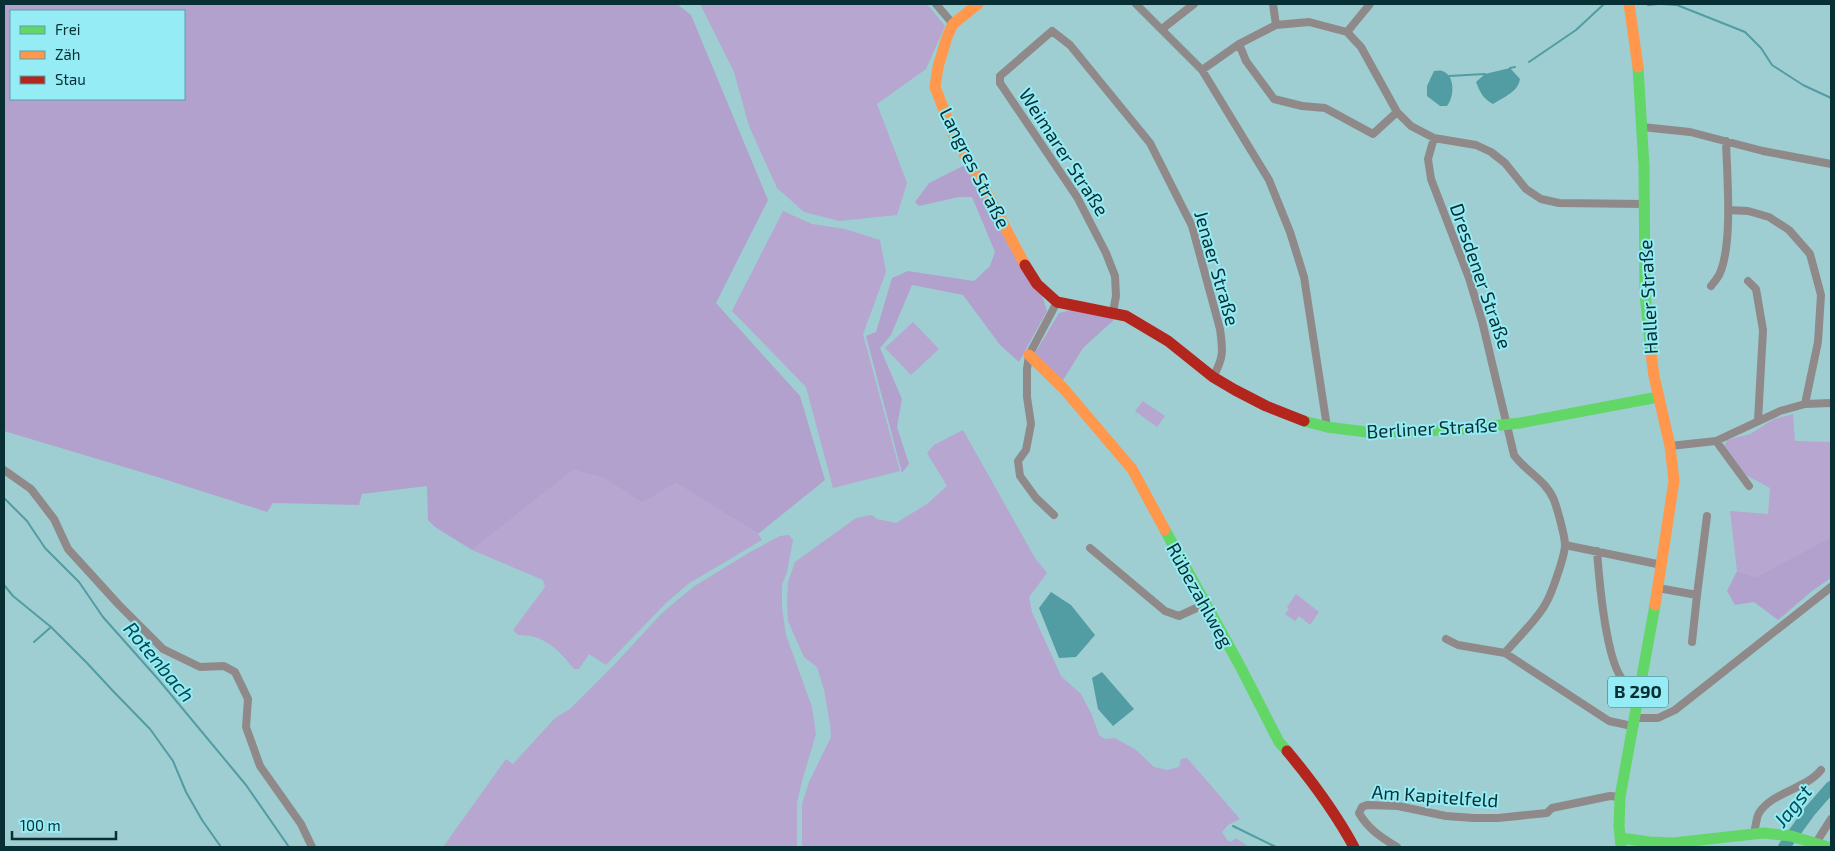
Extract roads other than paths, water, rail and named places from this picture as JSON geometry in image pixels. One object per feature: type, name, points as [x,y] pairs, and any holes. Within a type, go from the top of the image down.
[{"type":"street","points":[[936,4],[953,24]]},
{"type":"street","name":"Langres Straße","points":[[978,4],[953,24],[940,59],[935,88],[956,139],[1017,251],[1037,284],[1057,302]]},
{"type":"street","points":[[1136,4],[1202,70],[1269,180],[1290,232],[1304,277],[1327,427]]},
{"type":"street","points":[[1162,30],[1194,4]]},
{"type":"street","points":[[1273,4],[1276,25]]},
{"type":"street","points":[[1348,32],[1370,4]]},
{"type":"street","name":"Haller Straße","points":[[1620,843],[1620,797],[1662,565],[1673,496],[1674,474],[1670,446],[1651,359],[1645,294],[1642,127],[1636,48],[1629,4]]},
{"type":"street","points":[[1202,70],[1239,44],[1276,25],[1309,22],[1348,32],[1361,47],[1397,112],[1412,126],[1434,138],[1476,145],[1491,152],[1505,163],[1526,189],[1542,199],[1560,203],[1643,204]]},
{"type":"street","name":"Weimarer Straße","points":[[1052,31],[1000,76],[1000,83],[1077,197],[1106,253],[1114,276],[1116,296],[1113,312]]},
{"type":"street","name":"Jenaer Straße","points":[[1052,31],[1070,45],[1150,143],[1192,226],[1220,328],[1221,362],[1213,377]]},
{"type":"street","points":[[1239,44],[1246,61],[1274,100],[1302,106],[1325,108],[1373,134],[1397,112]]},
{"type":"street","points":[[1642,127],[1690,132],[1763,151],[1831,164]]},
{"type":"street","name":"Dresdener Straße","points":[[1434,138],[1428,158],[1431,179],[1482,321],[1514,454],[1519,462],[1547,488],[1554,500],[1565,545]]},
{"type":"street","points":[[1711,286],[1720,273],[1725,247],[1728,210],[1726,141]]},
{"type":"street","points":[[1728,210],[1748,211],[1769,217],[1788,230],[1810,254],[1821,296],[1818,342],[1805,404]]},
{"type":"street","points":[[1748,280],[1756,289],[1763,330],[1758,421]]},
{"type":"street","points":[[1054,515],[1036,498],[1020,476],[1018,461],[1026,450],[1031,424],[1027,396],[1029,355],[1057,302]]},
{"type":"street","name":"Berliner Straße","points":[[1057,302],[1126,316],[1168,341],[1213,377],[1266,406],[1297,419],[1327,427],[1374,434],[1464,429],[1507,424],[1658,397]]},
{"type":"street","name":"Rübezahlweg","points":[[1029,355],[1064,389],[1132,469],[1204,604],[1240,666],[1279,742],[1308,776],[1340,821],[1354,847]]},
{"type":"street","points":[[1670,446],[1716,441],[1780,411],[1805,404],[1831,403]]},
{"type":"street","points":[[1716,441],[1749,486]]},
{"type":"street","points":[[4,470],[31,489],[54,519],[68,549],[119,605],[163,649],[200,667],[224,666],[235,672],[248,699],[246,728],[260,766],[301,824],[312,847]]},
{"type":"street","points":[[1692,642],[1708,516]]},
{"type":"street","points":[[1505,653],[1546,604],[1554,586],[1565,545],[1662,565]]},
{"type":"street","points":[[1090,548],[1165,611],[1179,616],[1204,604]]},
{"type":"street","points":[[1597,551],[1601,602],[1619,675],[1625,682]]},
{"type":"street","points":[[1446,639],[1458,645],[1505,653],[1609,721],[1633,722],[1658,718],[1674,710],[1831,586]]},
{"type":"street","points":[[1658,588],[1697,595]]},
{"type":"street","points":[[1754,832],[1759,813],[1773,800],[1815,778],[1821,770]]},
{"type":"street","name":"Am Kapitelfeld","points":[[1397,847],[1381,837],[1365,823],[1359,812],[1362,807],[1367,804],[1398,806],[1446,816],[1498,818],[1547,813],[1552,808],[1610,796],[1620,797]]},
{"type":"street","points":[[1811,843],[1831,819]]},
{"type":"street","points":[[1620,843],[1678,843],[1754,832],[1778,834],[1828,847]]},
{"type":"water","points":[[1510,68],[1520,79],[1519,84],[1510,94],[1493,104],[1482,95],[1476,82],[1485,74]]},
{"type":"water","points":[[1434,71],[1447,73],[1452,82],[1451,98],[1447,106],[1440,106],[1427,96],[1427,86]]},
{"type":"water","points":[[1051,592],[1071,605],[1095,635],[1076,657],[1059,658],[1039,608]]},
{"type":"water","points":[[1102,672],[1134,709],[1113,726],[1098,709],[1092,678]]},
{"type":"waterway","points":[[1529,62],[1576,30],[1604,4]]},
{"type":"waterway","points":[[1648,5],[1658,4]]},
{"type":"waterway","points":[[1662,4],[1677,5],[1745,32],[1761,48],[1772,65],[1803,85],[1831,98]]},
{"type":"waterway","points":[[1510,68],[1515,67]]},
{"type":"waterway","points":[[1449,76],[1485,74]]},
{"type":"waterway","name":"Rotenbach","points":[[4,498],[27,521],[45,548],[79,582],[103,617],[158,679],[246,785],[289,847]]},
{"type":"waterway","points":[[4,585],[13,596],[51,627],[150,729],[173,761],[186,792],[202,820],[221,847]]},
{"type":"waterway","points":[[34,642],[51,627]]},
{"type":"waterway","name":"Jagst","points":[[1784,847],[1810,811],[1831,787]]},
{"type":"waterway","points":[[1233,826],[1276,847]]}]
